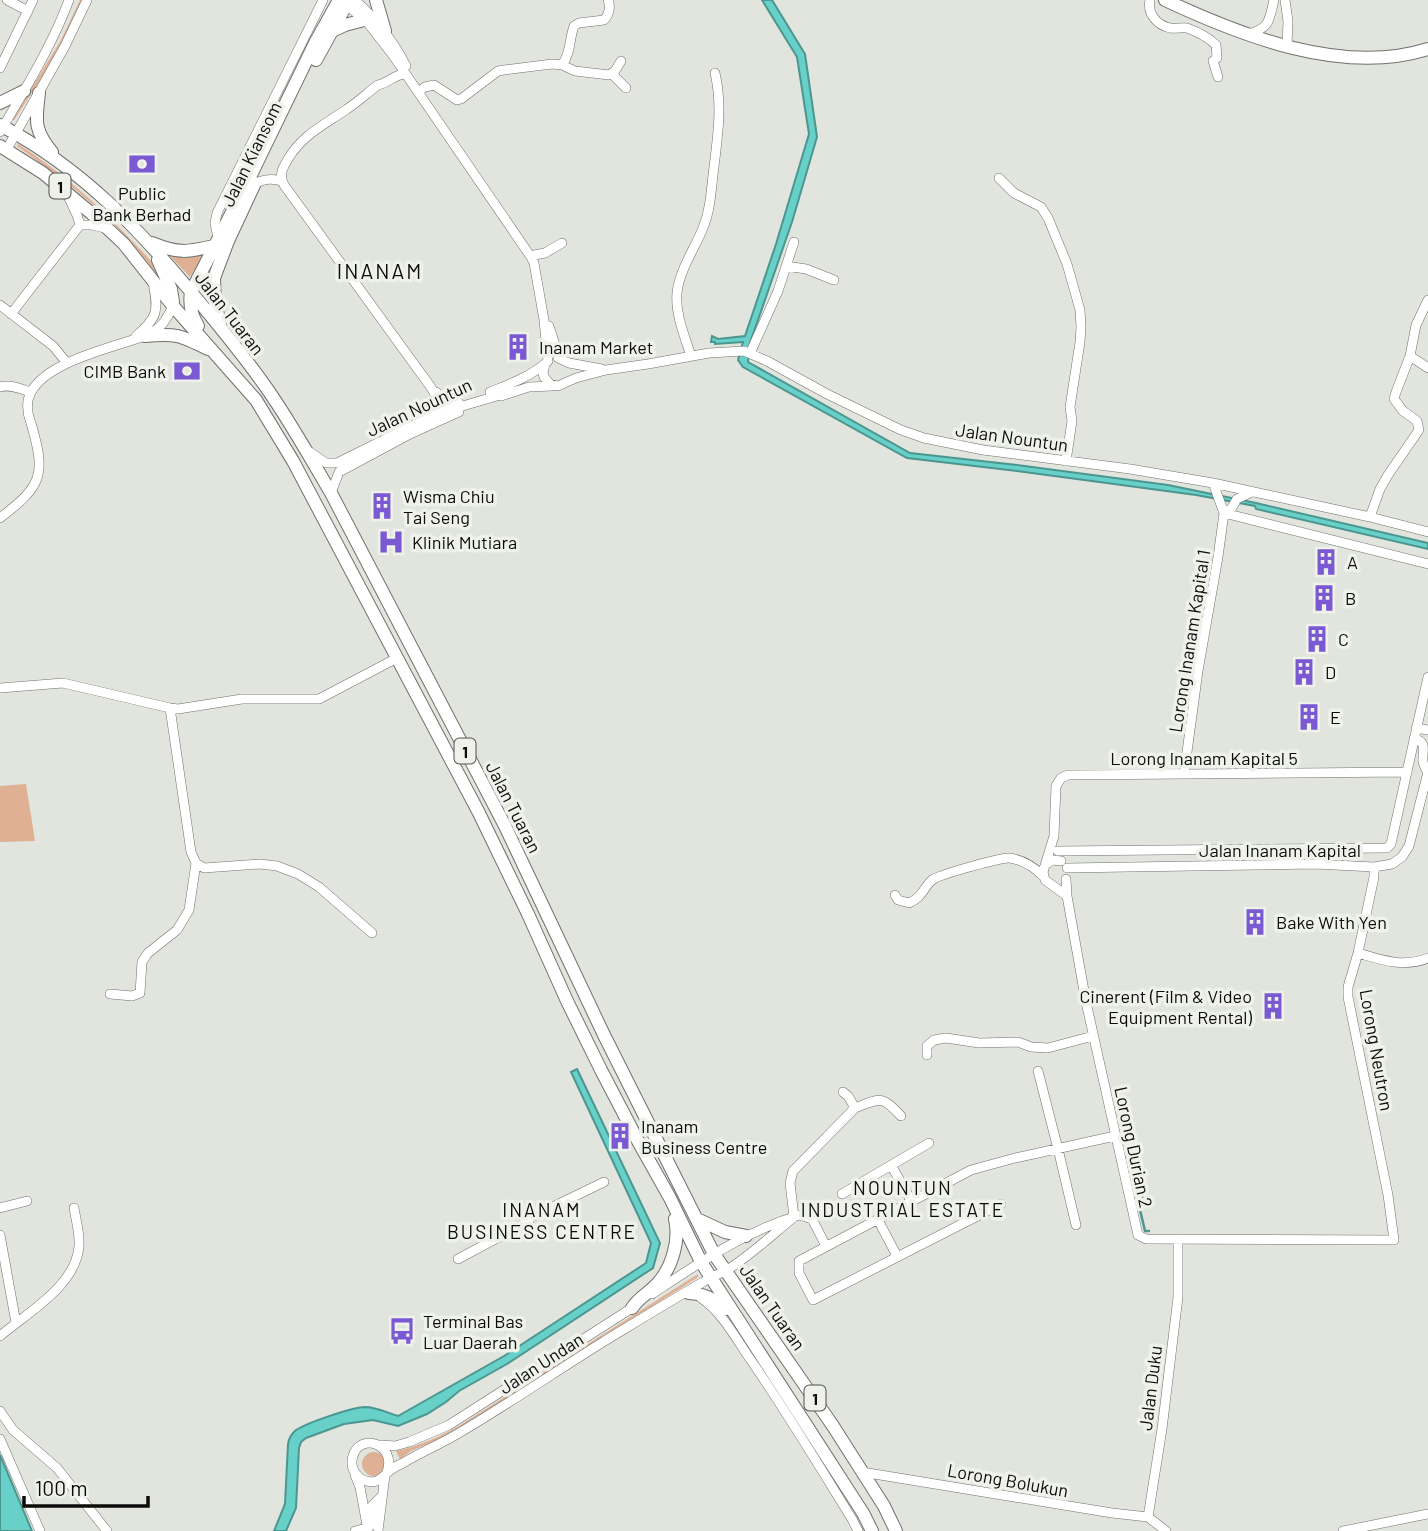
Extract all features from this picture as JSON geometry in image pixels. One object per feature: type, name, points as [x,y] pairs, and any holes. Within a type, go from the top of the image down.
[{"type":"main road","points":[[376,0],[385,31]]},
{"type":"main road","points":[[1165,0],[1248,34],[1310,53],[1374,59],[1402,56],[1428,49]]},
{"type":"main road","name":"Jalan Kiansom","points":[[191,292],[315,43],[346,1]]},
{"type":"main road","name":"Jalan Kiansom","points":[[222,330],[215,303],[214,278],[228,241],[346,1]]},
{"type":"main road","points":[[330,32],[365,20]]},
{"type":"main road","points":[[0,103],[24,91]]},
{"type":"main road","points":[[39,93],[35,119],[38,131],[44,143],[61,163]]},
{"type":"main road","name":"Jalan Tuaran","points":[[1,128],[16,134],[61,163],[97,191],[148,242],[222,330],[269,392],[306,449],[504,824],[614,1056],[714,1254],[815,1398],[884,1506],[896,1531]]},
{"type":"main road","name":"Jalan Tuaran","points":[[4,148],[43,173],[109,229],[256,400],[293,461],[490,836],[615,1098],[670,1198],[701,1262],[863,1513],[870,1531]]},
{"type":"main road","points":[[148,242],[169,250],[187,252],[216,242]]},
{"type":"main road","points":[[148,242],[164,271],[171,289],[173,306]]},
{"type":"main road","points":[[191,292],[192,313],[215,352]]},
{"type":"main road","points":[[145,336],[181,336],[215,352]]},
{"type":"main road","points":[[632,1308],[637,1299],[659,1282],[671,1259],[677,1229],[670,1198]]},
{"type":"main road","points":[[698,1219],[725,1232],[746,1236]]},
{"type":"main road","points":[[690,1293],[712,1298],[734,1315]]},
{"type":"street","points":[[7,0],[28,11]]},
{"type":"street","points":[[0,68],[33,0]]},
{"type":"street","points":[[1,128],[24,91],[61,21],[69,0]]},
{"type":"street","points":[[4,148],[16,134],[39,93],[87,0]]},
{"type":"street","points":[[216,242],[217,213],[323,0]]},
{"type":"street","points":[[562,65],[567,58],[574,26],[604,20],[608,16],[608,0]]},
{"type":"street","points":[[1150,0],[1148,5],[1153,19],[1163,26],[1186,28],[1216,45],[1217,58],[1213,61],[1218,77]]},
{"type":"street","points":[[1248,34],[1266,26],[1274,0]]},
{"type":"street","points":[[1285,0],[1287,46]]},
{"type":"street","points":[[346,1],[385,31],[421,90],[534,255],[547,319],[557,351],[568,364],[570,376],[566,383]]},
{"type":"street","points":[[346,1],[392,54],[531,257],[544,320],[547,362],[543,373],[546,381],[554,386]]},
{"type":"street","points":[[392,54],[391,70],[378,85],[302,139],[282,169],[282,181],[444,409],[449,410],[507,393]]},
{"type":"street","points":[[612,74],[621,61]]},
{"type":"street","points":[[421,90],[434,85],[457,100],[498,71],[552,64],[575,71],[612,74],[625,88]]},
{"type":"street","points":[[691,356],[678,311],[677,293],[685,266],[709,210],[719,132],[719,89],[715,73]]},
{"type":"street","points":[[378,85],[398,74],[404,74]]},
{"type":"street","points":[[256,183],[274,178],[282,181]]},
{"type":"street","points":[[999,178],[1014,193],[1041,208],[1048,218],[1067,264],[1077,299],[1081,327],[1066,461]]},
{"type":"street","points":[[11,314],[80,225],[78,215],[62,188]]},
{"type":"street","points":[[80,225],[109,229]]},
{"type":"street","points":[[534,255],[545,253],[562,243]]},
{"type":"street","points":[[752,354],[794,243]]},
{"type":"street","points":[[786,266],[834,280]]},
{"type":"street","points":[[129,342],[149,325],[155,314],[152,279]]},
{"type":"street","points":[[1370,517],[1380,489],[1419,430],[1418,421],[1403,411],[1394,399],[1410,356],[1416,325],[1428,300]]},
{"type":"street","points":[[0,305],[53,346],[67,363]]},
{"type":"street","points":[[0,518],[23,500],[36,483],[39,472],[40,460],[27,405],[30,392],[67,363],[157,330],[173,306]]},
{"type":"street","name":"Jalan Nountun","points":[[331,493],[339,472],[435,422],[507,393],[529,387],[554,386],[606,370],[737,351],[752,354],[827,394],[924,439],[1213,483],[1428,532]]},
{"type":"street","points":[[1410,356],[1428,368]]},
{"type":"street","name":"Jalan Nountun","points":[[306,449],[332,464],[444,409],[520,380],[555,358],[578,366],[606,370]]},
{"type":"street","points":[[0,387],[18,387],[30,392]]},
{"type":"street","points":[[432,389],[443,398],[458,403]]},
{"type":"street","points":[[412,425],[433,407],[432,389]]},
{"type":"street","points":[[1213,483],[1224,513]]},
{"type":"street","points":[[1224,513],[1231,509],[1237,499],[1254,492]]},
{"type":"street","points":[[1224,513],[1428,564]]},
{"type":"street","name":"Lorong Inanam Kapital 1","points":[[1184,774],[1224,513]]},
{"type":"street","points":[[0,688],[63,683],[178,709],[242,699],[319,699],[397,658]]},
{"type":"street","points":[[1058,851],[1387,848],[1391,844],[1416,728],[1423,719],[1428,677]]},
{"type":"street","points":[[110,994],[132,996],[140,993],[142,962],[148,953],[177,930],[189,910],[196,863],[191,852],[170,708]]},
{"type":"street","points":[[1416,728],[1428,730]]},
{"type":"street","name":"Jalan Inanam Kapital","points":[[1064,864],[1315,864],[1374,867],[1392,864],[1402,857],[1409,846],[1428,772],[1423,761],[1423,744],[1414,738]]},
{"type":"street","name":"Lorong Inanam Kapital 5","points":[[1046,864],[1054,836],[1056,786],[1061,778],[1068,775],[1407,772]]},
{"type":"street","name":"Lorong Inanam Kapital 5","points":[[1054,836],[1064,864]]},
{"type":"street","points":[[895,895],[898,900],[909,903],[918,899],[932,879],[1006,857],[1024,862],[1037,870],[1067,896]]},
{"type":"street","points":[[1053,860],[1064,864],[1068,876],[1055,885],[1045,879],[1042,872],[1046,864],[1053,860]]},
{"type":"street","points":[[196,863],[204,868],[260,864],[277,866],[298,874],[319,887],[372,933]]},
{"type":"street","name":"Lorong Neutron","points":[[1374,867],[1358,953],[1348,986],[1349,1005],[1388,1195],[1394,1240]]},
{"type":"street","name":"Lorong Durian 2","points":[[1066,879],[1094,1036],[1138,1235],[1146,1239],[1394,1240]]},
{"type":"street","points":[[1358,953],[1387,962],[1408,963],[1428,958]]},
{"type":"street","points":[[927,1055],[926,1046],[934,1040],[946,1038],[979,1043],[1018,1042],[1031,1047],[1048,1048],[1094,1036]]},
{"type":"street","points":[[1038,1071],[1076,1225]]},
{"type":"street","points":[[843,1092],[855,1108]]},
{"type":"street","points":[[826,1246],[812,1219],[800,1215],[794,1217],[790,1183],[793,1171],[855,1108],[880,1100],[889,1103],[901,1116]]},
{"type":"street","points":[[1001,1205],[813,1300],[799,1273],[799,1261],[971,1171],[1015,1158],[1115,1136]]},
{"type":"street","points":[[842,1194],[929,1143]]},
{"type":"street","points":[[891,1165],[912,1202]]},
{"type":"street","points":[[458,1259],[531,1218],[604,1182]]},
{"type":"street","points":[[0,1208],[27,1201]]},
{"type":"street","points":[[0,1336],[58,1289],[71,1271],[79,1246],[74,1208]]},
{"type":"street","name":"Jalan Undan","points":[[353,1470],[352,1458],[358,1448],[369,1443],[396,1446],[449,1425],[714,1254],[746,1236],[794,1217]]},
{"type":"street","name":"Jalan Undan","points":[[386,1474],[458,1434],[726,1270],[794,1217]]},
{"type":"street","points":[[878,1220],[898,1256]]},
{"type":"street","points":[[0,1235],[16,1323]]},
{"type":"street","name":"Jalan Duku","points":[[1148,1517],[1178,1297],[1178,1239]]},
{"type":"street","points":[[673,1300],[690,1293],[713,1308],[793,1423],[858,1531]]},
{"type":"street","points":[[0,1411],[13,1430],[57,1468],[107,1531]]},
{"type":"street","points":[[0,1439],[40,1531]]},
{"type":"street","points":[[377,1531],[381,1497],[390,1463],[387,1452],[378,1445]]},
{"type":"street","points":[[353,1470],[368,1482],[374,1482],[386,1474]]},
{"type":"street","points":[[353,1470],[360,1487],[368,1530]]},
{"type":"street","name":"Lorong Bolukun","points":[[862,1472],[1148,1517]]},
{"type":"street","points":[[368,1530],[372,1506],[381,1497]]},
{"type":"street","points":[[1343,1531],[1428,1514]]},
{"type":"street","points":[[1148,1517],[1166,1531]]},
{"type":"street","points":[[355,1531],[368,1530]]},
{"type":"shaded area","points":[[80,0],[88,0],[56,56],[12,120],[61,40]]},
{"type":"shaded area","points":[[18,144],[64,177],[107,215],[152,262],[165,285],[108,218],[17,146]]},
{"type":"shaded area","points":[[206,252],[190,277],[170,256],[188,257]]},
{"type":"shaded area","points":[[26,784],[35,841],[0,842],[0,786]]},
{"type":"shaded area","points":[[698,1274],[692,1281],[480,1415],[400,1459],[396,1451],[429,1441],[459,1426]]},
{"type":"shaded area","points":[[374,1452],[382,1456],[386,1464],[382,1472],[374,1476],[366,1472],[362,1464],[366,1456]]},
{"type":"water","points":[[762,0],[772,0],[805,54],[817,137],[792,222],[750,343],[748,362],[910,453],[1168,485],[1428,543],[1428,549],[1256,509],[1255,506],[1196,495],[907,458],[743,367],[738,360],[743,342],[711,342],[712,336],[718,339],[745,336],[809,134],[797,57]]},
{"type":"water","points":[[577,1069],[660,1243],[653,1268],[427,1414],[398,1426],[373,1420],[344,1424],[306,1438],[299,1448],[296,1508],[286,1531],[274,1531],[285,1504],[288,1444],[290,1436],[296,1430],[330,1416],[365,1407],[398,1416],[504,1356],[646,1263],[651,1243],[571,1072]]},
{"type":"water","points":[[0,1455],[32,1531],[0,1531]]},
{"type":"waterway","points":[[1136,1193],[1145,1231],[1149,1231]]},
{"type":"waterway","points":[[1137,1197],[1149,1197]]},
{"type":"place","name":"Public Bank Berhad","points":[[142,164]]},
{"type":"place","name":"Inanam Market","points":[[518,347]]},
{"type":"place","name":"CIMB Bank","points":[[187,371]]},
{"type":"place","name":"Wisma Chiu Tai Seng","points":[[382,506]]},
{"type":"place","name":"Klinik Mutiara","points":[[391,542]]},
{"type":"place","name":"A","points":[[1326,562]]},
{"type":"place","name":"B","points":[[1324,598]]},
{"type":"place","name":"C","points":[[1317,639]]},
{"type":"place","name":"D","points":[[1304,672]]},
{"type":"place","name":"E","points":[[1309,717]]},
{"type":"place","name":"Bake With Yen","points":[[1255,922]]},
{"type":"place","name":"Cinerent (Film & Video Equipment Rental)","points":[[1273,1006]]},
{"type":"place","name":"Inanam Business Centre","points":[[620,1136]]},
{"type":"place","name":"Terminal Bas Luar Daerah","points":[[402,1331]]},
{"type":"district","name":"INANAM","points":[[380,270]]},
{"type":"district","name":"NOUNTUN INDUSTRIAL ESTATE","points":[[903,1198]]},
{"type":"district","name":"INANAM BUSINESS CENTRE","points":[[542,1220]]}]
